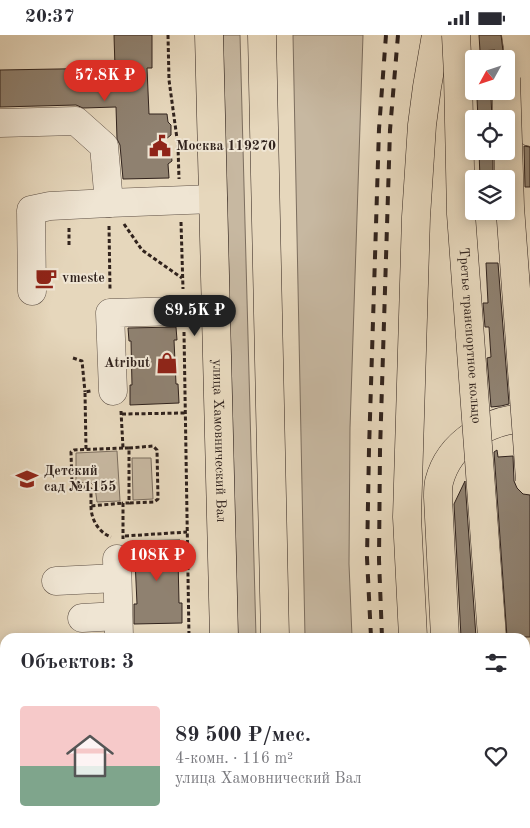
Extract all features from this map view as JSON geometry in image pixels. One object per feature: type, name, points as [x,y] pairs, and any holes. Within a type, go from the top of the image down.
[{"type":"main road","name":"улица Хамовнический Вал","points":[[209,35],[224,633]]},
{"type":"main road","points":[[262,35],[275,633]]},
{"type":"main road","points":[[413,633],[407,517],[416,217],[422,125],[436,35]]},
{"type":"main road","name":"Третье транспортное кольцо","points":[[456,35],[461,214],[492,633]]},
{"type":"main road","points":[[507,50],[508,35]]},
{"type":"main road","points":[[516,35],[530,132]]},
{"type":"main road","points":[[507,100],[510,207],[530,480]]},
{"type":"main road","points":[[445,633],[438,509],[439,482],[455,449],[468,438],[487,427],[506,420],[530,418]]},
{"type":"lane","points":[[0,123],[76,121],[104,146],[109,203]]},
{"type":"lane","points":[[32,291],[30,209],[50,206],[212,199]]},
{"type":"lane","points":[[118,402],[110,313],[216,310]]},
{"type":"lane","points":[[56,581],[119,558],[119,627],[82,618]]},
{"type":"path","points":[[168,35],[169,80],[178,146],[184,311],[189,633]]},
{"type":"path","points":[[109,203],[142,250],[182,278]]},
{"type":"path","points":[[109,203],[110,313]]},
{"type":"path","points":[[72,358],[82,361],[85,391],[86,449]]},
{"type":"path","points":[[85,391],[118,402],[185,413]]},
{"type":"path","points":[[118,402],[123,448]]},
{"type":"path","points":[[92,506],[154,502],[158,499],[157,450],[153,446],[74,449],[71,452],[72,485],[74,487],[88,487],[91,489],[91,512],[93,520],[102,532],[109,536],[119,558]]},
{"type":"path","points":[[129,448],[129,503]]},
{"type":"path","points":[[119,558],[123,503]]},
{"type":"path","points":[[119,558],[187,532]]},
{"type":"shaded area","points":[[223,35],[240,35],[256,633],[238,633]]},
{"type":"shaded area","points":[[293,35],[363,35],[350,428],[349,564],[352,633],[305,633]]},
{"type":"shaded area","points":[[117,451],[120,501],[97,502],[95,487],[90,482],[76,483],[76,453]]},
{"type":"shaded area","points":[[132,458],[151,458],[153,499],[133,500]]},
{"type":"building","points":[[114,35],[152,35],[152,68],[147,68],[149,114],[167,114],[168,122],[171,125],[171,135],[161,143],[171,152],[172,161],[168,164],[169,178],[123,179],[120,145],[117,139],[116,107],[83,108],[76,105],[0,107],[0,70],[115,68]]},
{"type":"building","points":[[479,35],[501,35],[503,50],[480,50]]},
{"type":"building","points":[[477,100],[491,100],[492,110],[478,110]]},
{"type":"building","points":[[524,146],[530,147],[530,187],[525,187]]},
{"type":"building","points":[[479,160],[493,160],[493,170],[480,170]]},
{"type":"building","points":[[486,263],[498,263],[509,404],[491,407],[487,358],[491,357],[489,327],[485,327],[483,303],[488,303]]},
{"type":"building","points":[[176,327],[177,340],[174,340],[179,403],[130,405],[130,385],[132,385],[131,341],[129,341],[128,328]]},
{"type":"building","points":[[497,450],[498,457],[513,456],[514,481],[517,488],[523,494],[530,495],[530,633],[507,633],[494,452]]},
{"type":"building","points":[[465,481],[476,633],[461,633],[454,504]]},
{"type":"building","points":[[180,540],[180,559],[178,559],[179,603],[182,603],[182,623],[134,624],[134,604],[137,604],[132,541]]},
{"type":"railway","points":[[371,633],[367,558],[369,449],[379,129],[386,35]]},
{"type":"railway","points":[[382,633],[379,560],[380,450],[390,130],[398,35]]},
{"type":"place","name":"Москва 119270","points":[[160,146]]},
{"type":"place","name":"vmeste","points":[[46,278]]},
{"type":"place","name":"Atribut","points":[[167,363]]},
{"type":"place","name":"Детский сад №1155","points":[[27,479]]}]
